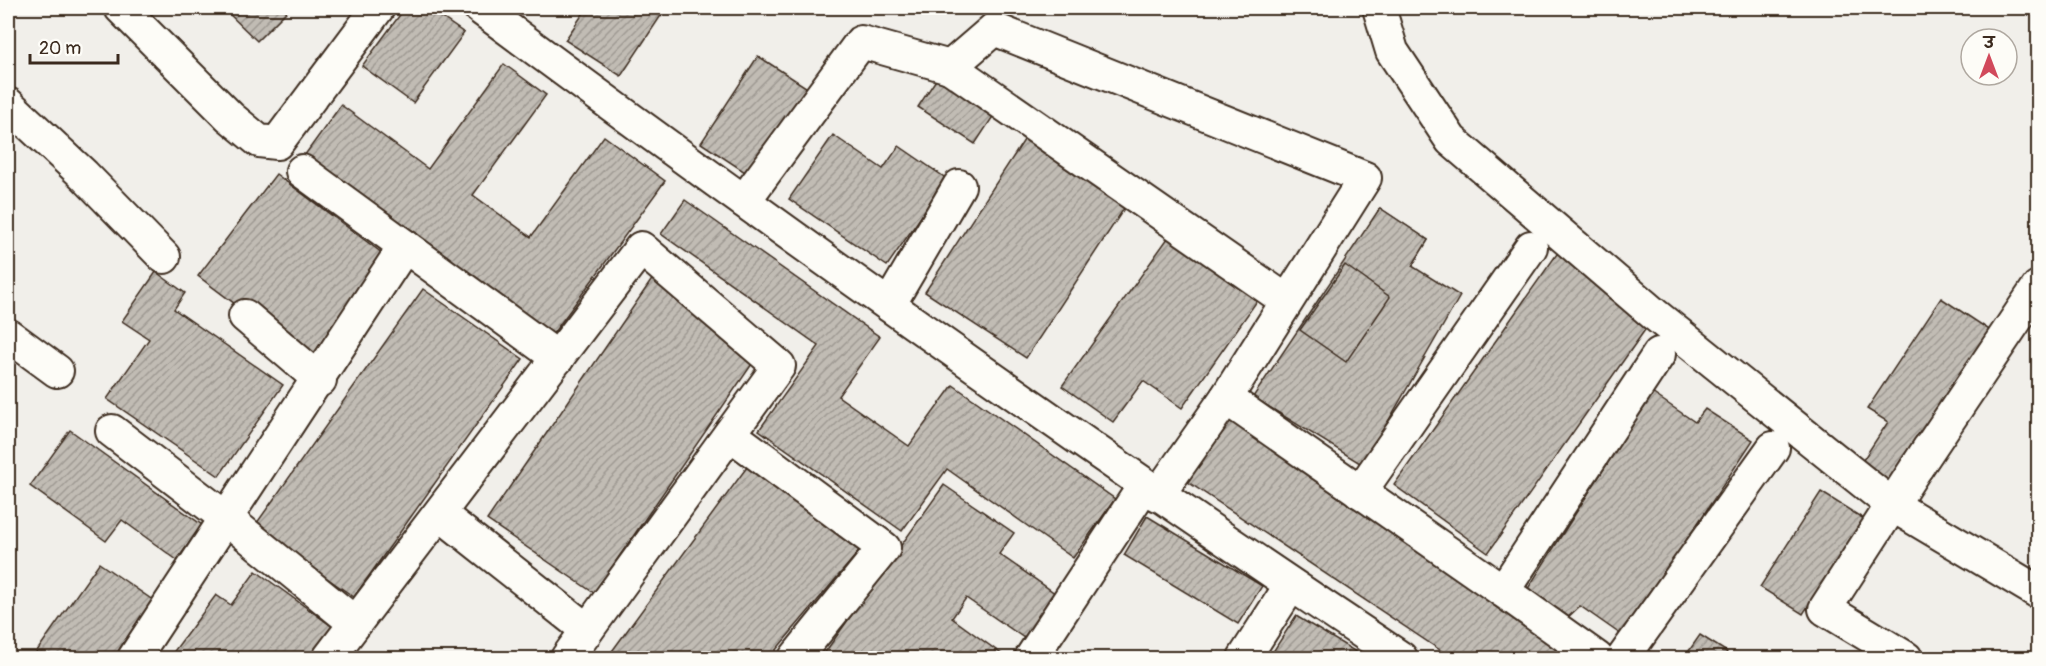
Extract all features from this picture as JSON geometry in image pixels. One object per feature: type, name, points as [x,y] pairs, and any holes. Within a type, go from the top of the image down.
[{"type":"street","points":[[121,8],[230,117],[259,141],[277,143],[378,8]]},
{"type":"street","points":[[480,8],[744,201],[1151,491],[1401,658]]},
{"type":"street","points":[[1380,8],[1392,51],[1451,140],[1654,314],[1892,505],[2038,592]]},
{"type":"street","points":[[950,67],[993,29],[1365,178],[1226,398],[1151,491],[1030,658]]},
{"type":"street","points":[[744,201],[861,42],[950,67],[1287,301]]},
{"type":"street","points":[[13,120],[164,257]]},
{"type":"street","points":[[302,171],[558,358]]},
{"type":"street","points":[[889,305],[960,186]]},
{"type":"street","points":[[134,658],[320,380],[405,246]]},
{"type":"street","points":[[1360,492],[1531,247]]},
{"type":"street","points":[[329,658],[641,248],[779,366],[567,658]]},
{"type":"street","points":[[1906,658],[1825,609],[2038,287]]},
{"type":"street","points":[[245,316],[320,380]]},
{"type":"street","points":[[8,335],[57,371]]},
{"type":"street","points":[[1503,591],[1659,354]]},
{"type":"street","points":[[1226,398],[1597,658]]},
{"type":"street","points":[[112,431],[226,518],[355,623]]},
{"type":"street","points":[[730,434],[884,549],[795,658]]},
{"type":"street","points":[[1623,658],[1773,448]]},
{"type":"street","points":[[440,514],[587,630]]},
{"type":"street","points":[[1244,658],[1291,585]]},
{"type":"building","points":[[223,8],[290,8],[257,41]]},
{"type":"building","points":[[405,8],[428,8],[464,33],[413,103],[362,66]]},
{"type":"building","points":[[587,8],[666,8],[621,76],[565,40]]},
{"type":"building","points":[[758,56],[812,91],[754,178],[701,143]]},
{"type":"building","points":[[504,64],[546,95],[473,195],[531,237],[604,136],[665,181],[552,335],[304,156],[341,105],[428,169]]},
{"type":"building","points":[[939,75],[996,112],[975,144],[918,107]]},
{"type":"building","points":[[833,135],[883,169],[899,146],[947,179],[887,266],[789,199]]},
{"type":"building","points":[[1026,137],[1127,204],[1026,358],[925,292]]},
{"type":"building","points":[[276,174],[390,259],[312,362],[198,276]]},
{"type":"building","points":[[685,200],[880,337],[838,396],[909,446],[953,385],[1115,499],[1073,558],[947,469],[902,531],[759,430],[819,346],[661,234]]},
{"type":"building","points":[[1380,208],[1428,240],[1412,266],[1363,236]]},
{"type":"building","points":[[1380,208],[1428,240],[1412,266],[1460,296],[1363,465],[1253,397]]},
{"type":"building","points":[[1168,238],[1257,301],[1182,408],[1143,381],[1113,422],[1062,386]]},
{"type":"building","points":[[1559,251],[1647,327],[1488,553],[1394,485]]},
{"type":"building","points":[[1345,265],[1390,297],[1346,362],[1300,330]]},
{"type":"building","points":[[156,272],[185,293],[174,309],[283,385],[219,476],[107,399],[149,339],[122,321]]},
{"type":"building","points":[[653,278],[761,351],[594,593],[487,520]]},
{"type":"building","points":[[423,289],[523,359],[354,597],[254,527]]},
{"type":"building","points":[[1941,298],[1994,333],[1891,487],[1859,466],[1888,422],[1867,409]]},
{"type":"building","points":[[1652,393],[1695,422],[1705,409],[1753,440],[1623,636],[1580,606],[1565,620],[1527,590]]},
{"type":"building","points":[[1227,418],[1588,658],[1452,658],[1185,480]]},
{"type":"building","points":[[70,430],[202,525],[177,560],[122,520],[106,541],[30,486]]},
{"type":"building","points":[[747,467],[861,549],[769,658],[607,658]]},
{"type":"building","points":[[944,485],[1014,533],[999,554],[1059,596],[1027,640],[966,598],[952,618],[1007,658],[821,658]]},
{"type":"building","points":[[1821,492],[1864,519],[1803,614],[1760,587]]},
{"type":"building","points":[[1147,516],[1262,586],[1238,624],[1124,555]]},
{"type":"building","points":[[99,563],[154,601],[114,658],[32,658]]},
{"type":"building","points":[[256,571],[337,630],[316,658],[169,658],[216,595],[231,605]]},
{"type":"building","points":[[1296,616],[1366,658],[1269,658]]},
{"type":"building","points":[[1700,635],[1727,652],[1723,658],[1684,658]]}]
